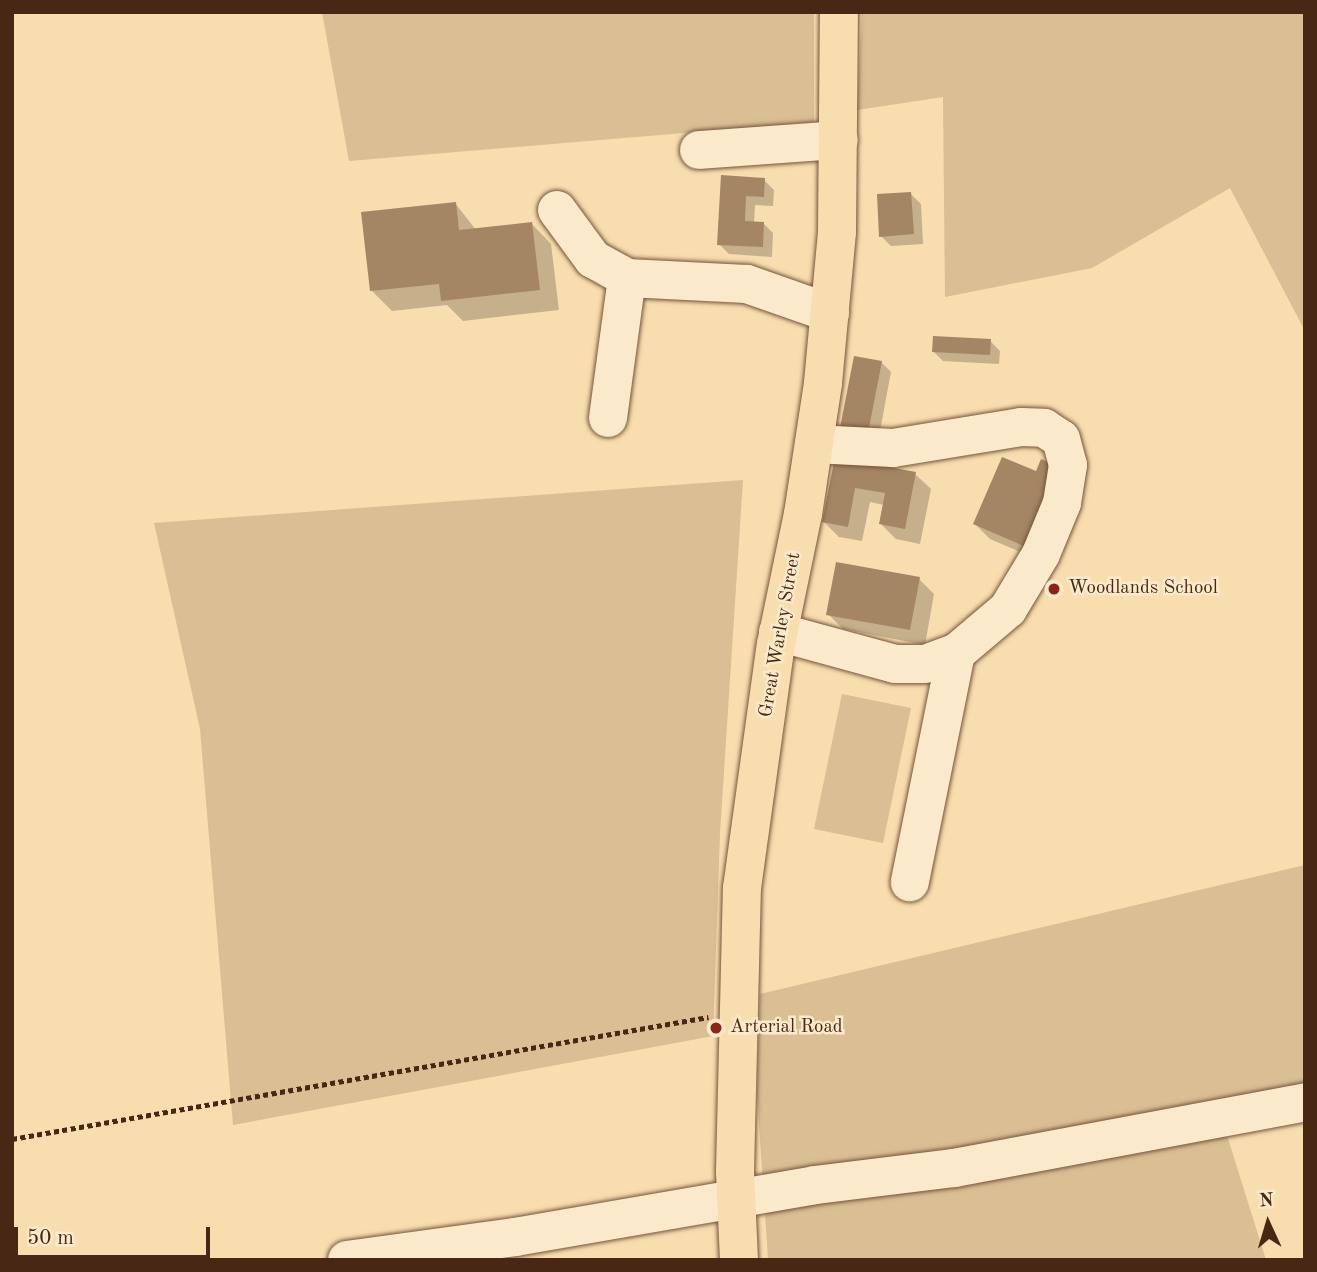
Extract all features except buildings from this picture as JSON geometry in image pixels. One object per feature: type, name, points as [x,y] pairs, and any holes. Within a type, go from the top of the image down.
[{"type":"main road","name":"Great Warley Street","points":[[739,1260],[736,1197],[742,888],[778,632],[814,444],[830,313],[839,140],[839,12]]},
{"type":"lane","points":[[699,150],[839,140]]},
{"type":"lane","points":[[557,210],[593,259],[627,278],[747,284],[830,313]]},
{"type":"lane","points":[[608,418],[627,278]]},
{"type":"lane","points":[[778,632],[895,664],[925,664],[956,653],[1008,609],[1041,554],[1062,503],[1068,465],[1061,439],[1044,428],[1021,428],[893,448],[814,444]]},
{"type":"lane","points":[[910,882],[956,653]]},
{"type":"lane","points":[[346,1260],[515,1237],[736,1197],[954,1168],[1305,1102]]},
{"type":"path","points":[[12,1139],[739,1011]]},
{"type":"shaded area","points":[[322,12],[814,12],[814,122],[349,161]]},
{"type":"shaded area","points":[[862,12],[1305,12],[1305,331],[1230,188],[1092,268],[945,297],[943,97],[857,110]]},
{"type":"shaded area","points":[[743,480],[720,833],[713,1036],[233,1125],[200,729],[154,523]]},
{"type":"shaded area","points":[[842,694],[911,708],[883,843],[814,829]]},
{"type":"shaded area","points":[[1305,865],[1305,1094],[1220,1113],[1266,1260],[768,1260],[757,1094],[760,994]]},
{"type":"place","name":"Woodlands School","points":[[1054,589]]},
{"type":"place","name":"Arterial Road","points":[[716,1028]]}]
